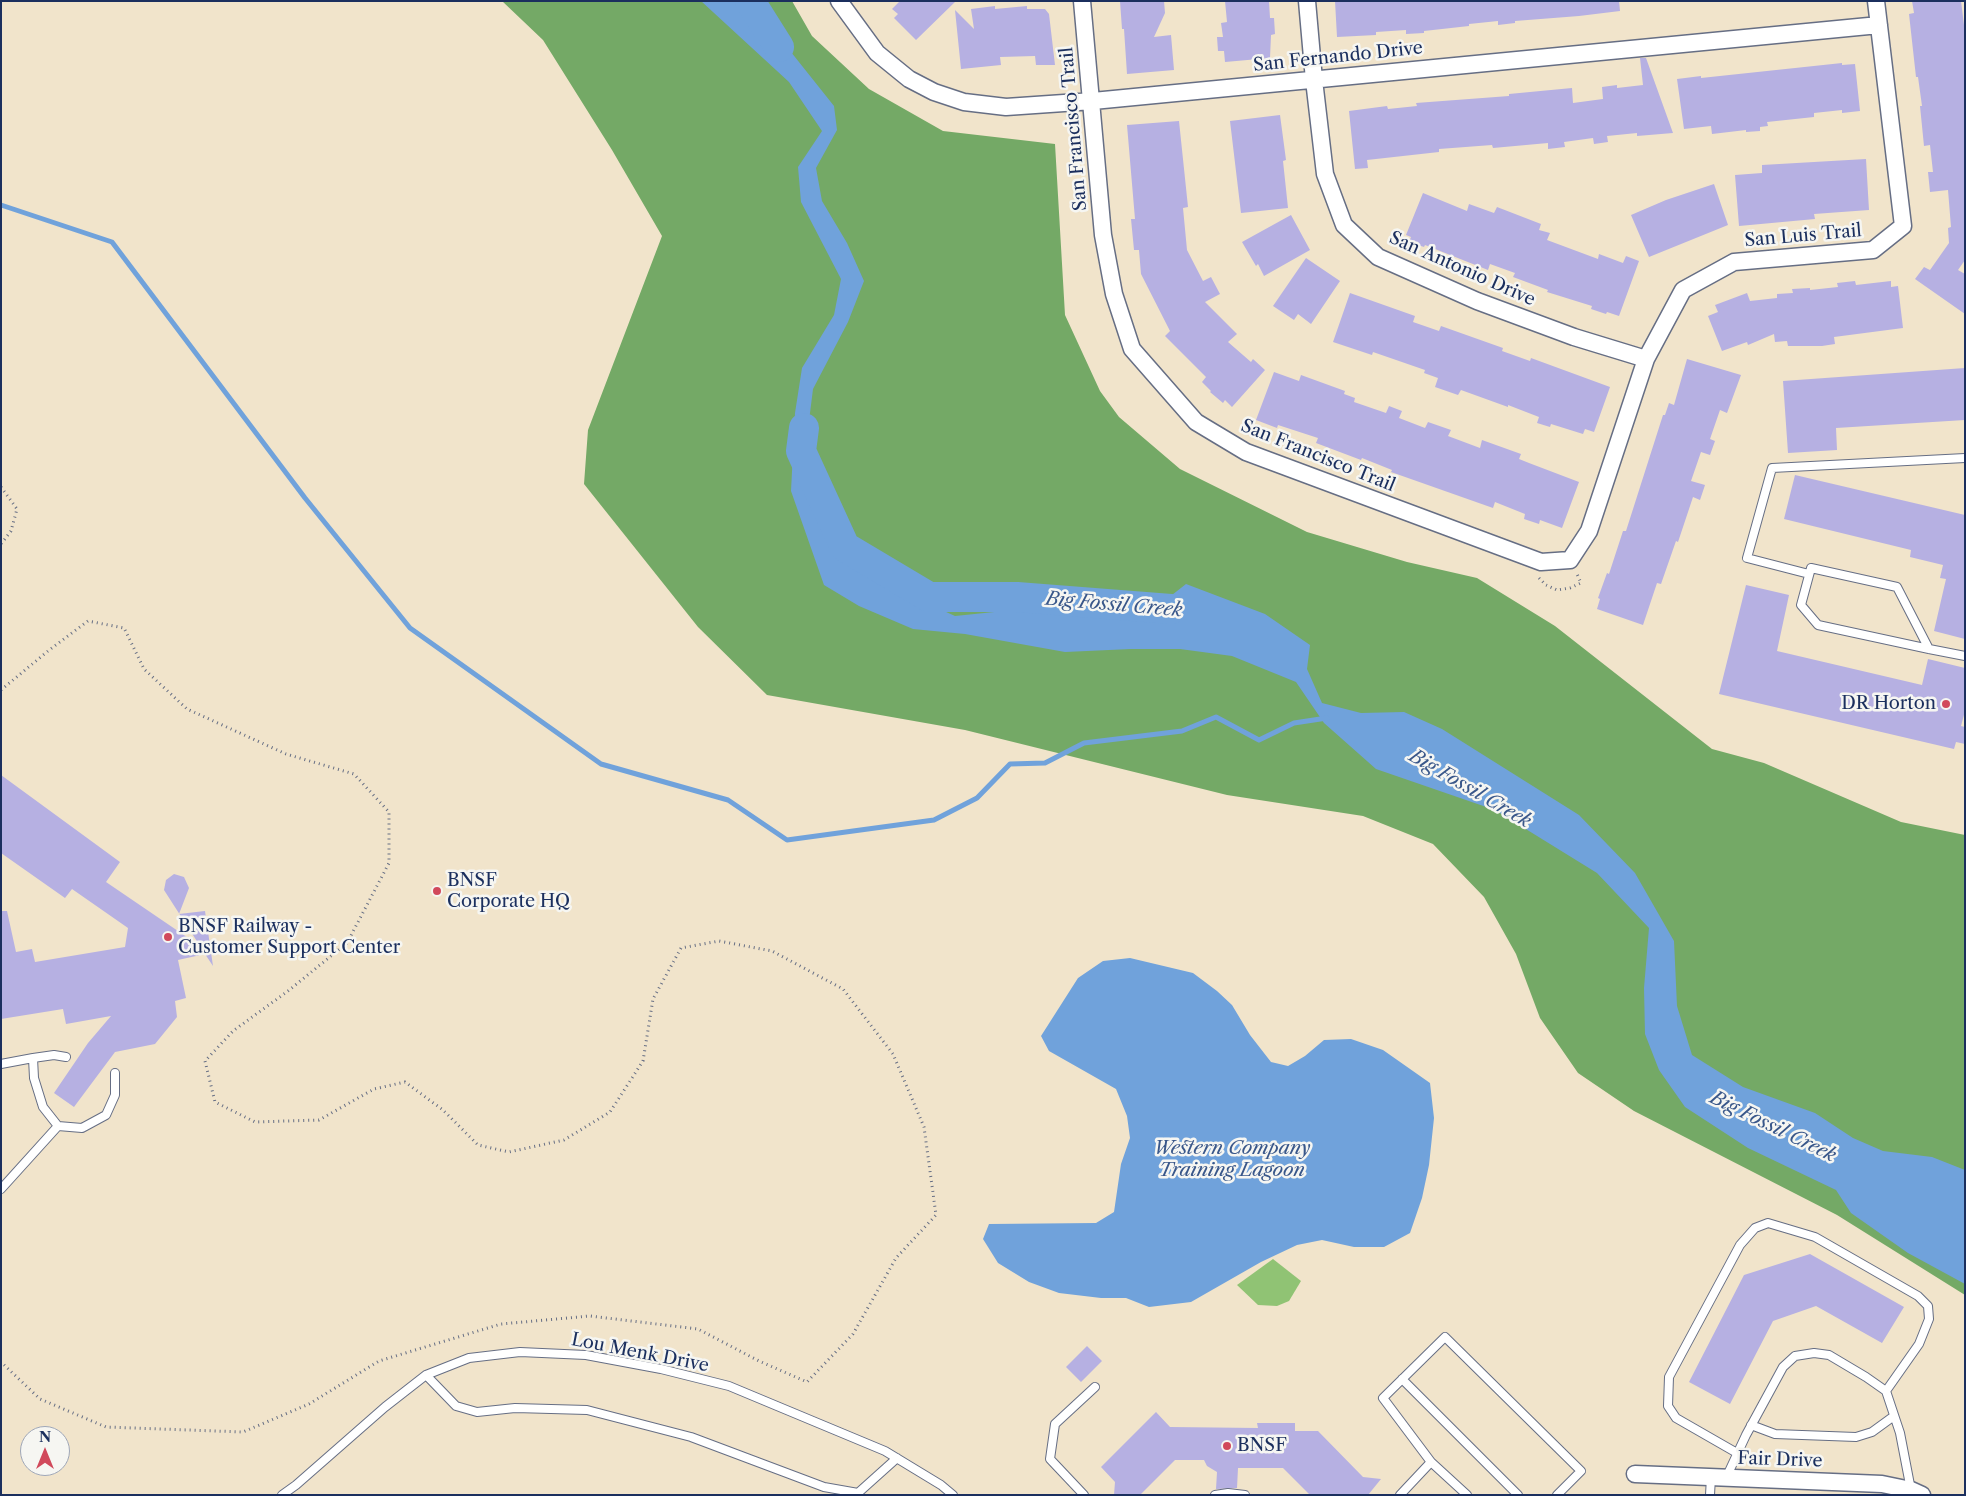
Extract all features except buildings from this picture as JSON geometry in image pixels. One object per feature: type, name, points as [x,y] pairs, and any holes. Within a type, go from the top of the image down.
[{"type":"street","name":"San Fernando Drive","points":[[840,1],[877,53],[909,79],[934,92],[964,102],[1006,107],[1092,102],[1879,25]]},
{"type":"street","name":"San Francisco Trail","points":[[1082,1],[1103,235],[1114,294],[1132,349],[1196,422],[1246,452],[1541,562],[1570,560]]},
{"type":"street","name":"San Antonio Drive","points":[[1307,1],[1325,174],[1344,225],[1378,257],[1494,308],[1574,337],[1646,359]]},
{"type":"street","name":"San Luis Trail","points":[[1570,560],[1590,531],[1646,359],[1683,290],[1734,262],[1873,250],[1903,226],[1876,1]]},
{"type":"street","name":"Fair Drive","points":[[1634,1474],[1859,1486],[1882,1484],[1915,1493]]},
{"type":"lane","points":[[1809,574],[1747,558],[1772,468],[1965,458]]},
{"type":"lane","points":[[1929,649],[1897,587],[1811,568],[1801,605],[1818,624],[1929,649],[1965,656]]},
{"type":"lane","points":[[1,1064],[54,1055],[66,1057]]},
{"type":"lane","points":[[33,1058],[34,1078],[43,1106],[58,1126],[82,1128],[106,1115],[115,1095],[115,1073]]},
{"type":"lane","points":[[1,1189],[58,1126]]},
{"type":"lane","points":[[1737,1454],[1676,1418],[1668,1406],[1669,1377],[1740,1245],[1755,1228],[1768,1222],[1814,1237],[1918,1296],[1928,1306],[1930,1319],[1919,1344],[1886,1391]]},
{"type":"lane","points":[[1467,1495],[1431,1462],[1382,1398],[1445,1337],[1581,1471],[1557,1495]]},
{"type":"lane","name":"Lou Menk Drive","points":[[282,1495],[385,1407],[426,1375],[469,1358],[499,1353],[538,1352],[586,1355],[661,1369],[729,1386],[885,1451],[941,1485],[953,1495]]},
{"type":"lane","points":[[1710,1495],[1719,1478],[1737,1454],[1783,1367],[1795,1356],[1814,1353],[1829,1355],[1886,1391],[1900,1433],[1915,1493]]},
{"type":"lane","points":[[426,1375],[456,1406],[477,1412],[516,1408],[587,1410],[691,1437],[824,1487],[858,1493],[897,1458]]},
{"type":"lane","points":[[1402,1379],[1518,1495]]},
{"type":"lane","points":[[1084,1495],[1050,1459],[1055,1424],[1095,1388]]},
{"type":"lane","points":[[1751,1426],[1775,1434],[1856,1437],[1872,1432],[1894,1416]]},
{"type":"lane","points":[[1400,1495],[1431,1462]]},
{"type":"lane","points":[[1215,1495],[1228,1493],[1245,1495]]},
{"type":"path","points":[[1,487],[17,509],[10,531],[1,544]]},
{"type":"path","points":[[1532,575],[1557,590],[1570,588],[1581,583],[1570,560]]},
{"type":"path","points":[[1,690],[88,621],[124,628],[144,669],[187,709],[286,754],[354,774],[390,812],[390,863],[346,943],[288,991],[232,1031],[205,1062],[215,1102],[255,1122],[319,1120],[374,1089],[405,1082],[442,1110],[478,1145],[509,1152],[564,1140],[610,1112],[643,1062],[653,999],[681,948],[719,941],[772,951],[843,988],[893,1054],[924,1127],[936,1215],[896,1258],[853,1334],[807,1382],[759,1362],[698,1329],[590,1316],[501,1324],[379,1362],[308,1404],[243,1432],[106,1427],[40,1399],[1,1362]]},
{"type":"green space","points":[[502,1],[792,1],[812,36],[869,89],[943,131],[1055,144],[1065,315],[1100,391],[1119,417],[1180,469],[1307,532],[1407,562],[1477,578],[1555,626],[1712,749],[1764,763],[1901,822],[1965,835],[1965,1295],[1837,1215],[1634,1111],[1578,1073],[1540,1018],[1516,954],[1484,897],[1433,844],[1363,816],[1227,795],[965,730],[767,695],[698,627],[584,484],[588,430],[662,236],[612,150],[543,40]]},
{"type":"green space","points":[[1273,1259],[1301,1281],[1289,1301],[1277,1306],[1258,1305],[1237,1285]]},
{"type":"water","points":[[701,1],[747,1],[834,106],[837,130],[816,168],[822,201],[847,243],[864,281],[848,322],[813,389],[808,429],[810,497],[843,552],[893,588],[955,616],[1053,606],[1081,611],[1163,602],[1186,584],[1265,614],[1310,645],[1307,669],[1322,703],[1361,713],[1404,712],[1442,729],[1579,815],[1635,873],[1674,941],[1677,1006],[1692,1055],[1743,1087],[1815,1113],[1853,1138],[1883,1151],[1932,1157],[1965,1170],[1965,1284],[1908,1253],[1851,1213],[1836,1190],[1748,1148],[1685,1107],[1659,1070],[1645,1034],[1644,988],[1649,928],[1597,873],[1495,810],[1376,769],[1324,723],[1296,682],[1232,656],[1180,649],[1065,652],[965,634],[913,629],[859,606],[824,585],[791,491],[795,413],[802,368],[834,315],[841,279],[801,202],[798,167],[822,131],[789,82]]},
{"type":"water","name":"Western Company Training Lagoon","points":[[1130,958],[1193,973],[1232,1005],[1250,1035],[1271,1062],[1288,1066],[1305,1056],[1324,1040],[1351,1039],[1383,1050],[1430,1083],[1434,1118],[1429,1165],[1422,1198],[1410,1233],[1384,1247],[1354,1247],[1322,1240],[1297,1245],[1261,1262],[1191,1302],[1149,1307],[1126,1298],[1101,1298],[1059,1293],[1029,1282],[998,1263],[983,1239],[989,1224],[1096,1223],[1114,1212],[1121,1164],[1130,1138],[1127,1116],[1116,1089],[1049,1051],[1041,1036],[1078,978],[1103,961]]},
{"type":"waterway","name":"Big Fossil Creek","points":[[750,1],[779,47]]},
{"type":"waterway","points":[[1,205],[112,242],[305,498],[410,628],[601,764],[728,800],[787,840],[934,820],[977,798],[1010,764],[1045,763],[1084,743],[1182,731],[1216,717],[1259,740],[1294,723],[1327,718]]},
{"type":"waterway","name":"Big Fossil Creek","points":[[804,428],[801,451],[845,547],[929,597],[1017,597],[1171,609]]},
{"type":"place","name":"DR Horton","points":[[1946,704]]},
{"type":"place","name":"BNSF Corporate HQ","points":[[437,891]]},
{"type":"place","name":"BNSF Railway - Customer Support Center","points":[[168,937]]},
{"type":"place","name":"BNSF","points":[[1227,1446]]}]
